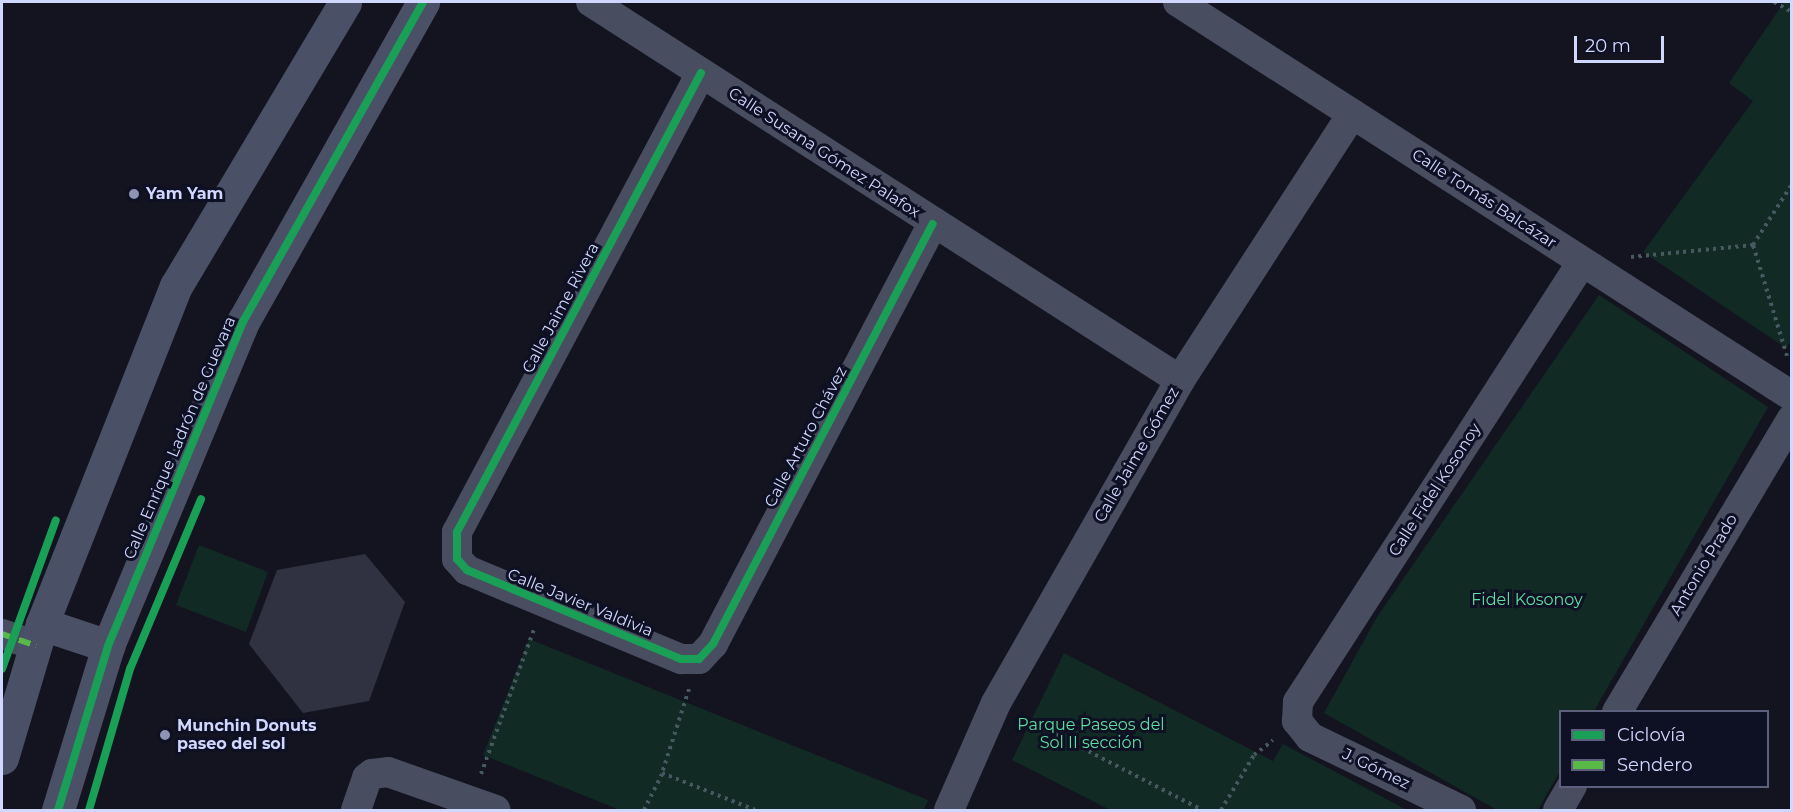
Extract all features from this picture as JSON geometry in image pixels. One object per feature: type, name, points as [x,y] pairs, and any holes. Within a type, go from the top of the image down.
[{"type":"street","points":[[2,758],[39,635],[176,286],[345,2]]},
{"type":"street","name":"Calle Enrique Ladrón de Guevara","points":[[58,810],[108,646],[244,320],[423,2]]},
{"type":"street","name":"Calle Susana Gómez Palafox","points":[[591,2],[933,224],[1180,380]]},
{"type":"street","name":"Calle Tomás Balcázar","points":[[1178,2],[1791,396]]},
{"type":"street","name":"Calle Jaime Rivera","points":[[457,559],[457,532],[701,73]]},
{"type":"street","name":"Calle Jaime Gómez","points":[[949,810],[996,703],[1180,380],[1352,114]]},
{"type":"street","name":"Calle Arturo Chávez","points":[[699,659],[712,644],[933,224]]},
{"type":"street","name":"Calle Fidel Kosonoy","points":[[1297,721],[1298,702],[1582,262]]},
{"type":"street","name":"Antonio Prado","points":[[1618,710],[1791,419]]},
{"type":"street","name":"Calle Javier Valdivia","points":[[457,559],[477,576],[681,659],[699,659]]},
{"type":"street","points":[[2,634],[39,635],[108,646]]},
{"type":"street","name":"J. Gómez","points":[[1297,721],[1310,737],[1461,810]]},
{"type":"street","points":[[356,810],[363,784],[372,774],[388,772],[484,806]]},
{"type":"street","points":[[1558,810],[1571,788]]},
{"type":"path","points":[[1774,2],[1791,12]]},
{"type":"path","points":[[1788,358],[1753,245],[1791,184]]},
{"type":"path","points":[[1582,262],[1753,245]]},
{"type":"path","points":[[484,806],[544,603]]},
{"type":"path","points":[[644,810],[662,773],[699,659]]},
{"type":"path","points":[[996,703],[1202,810]]},
{"type":"path","points":[[1221,810],[1254,755],[1297,721]]},
{"type":"path","points":[[662,773],[755,810]]},
{"type":"green space","points":[[1784,2],[1792,2],[1792,340],[1786,348],[1643,252],[1753,101],[1729,83]]},
{"type":"green space","name":"Fidel Kosonoy","points":[[1599,295],[1768,407],[1595,710],[1559,710],[1559,773],[1538,810],[1497,810],[1324,713],[1377,617]]},
{"type":"green space","points":[[199,545],[268,572],[246,632],[176,605]]},
{"type":"green space","points":[[529,639],[928,800],[924,810],[620,810],[483,755]]},
{"type":"green space","name":"Parque Paseos del Sol II sección","points":[[1064,653],[1273,761],[1283,744],[1407,810],[1110,810],[1012,760]]},
{"type":"building","points":[[365,554],[405,602],[369,701],[303,713],[249,644],[277,570]]},
{"type":"marked path","points":[[2,634],[36,646]]},
{"type":"cycle path","points":[[58,810],[108,646],[244,320],[423,2]]},
{"type":"cycle path","points":[[701,73],[457,532],[457,559],[467,570],[681,659],[699,659],[713,644],[933,224]]},
{"type":"cycle path","points":[[89,810],[130,669],[201,499]]},
{"type":"cycle path","points":[[2,669],[56,520]]},
{"type":"place","name":"Yam Yam","points":[[134,194]]},
{"type":"place","name":"Munchin Donuts paseo del sol","points":[[165,735]]}]
